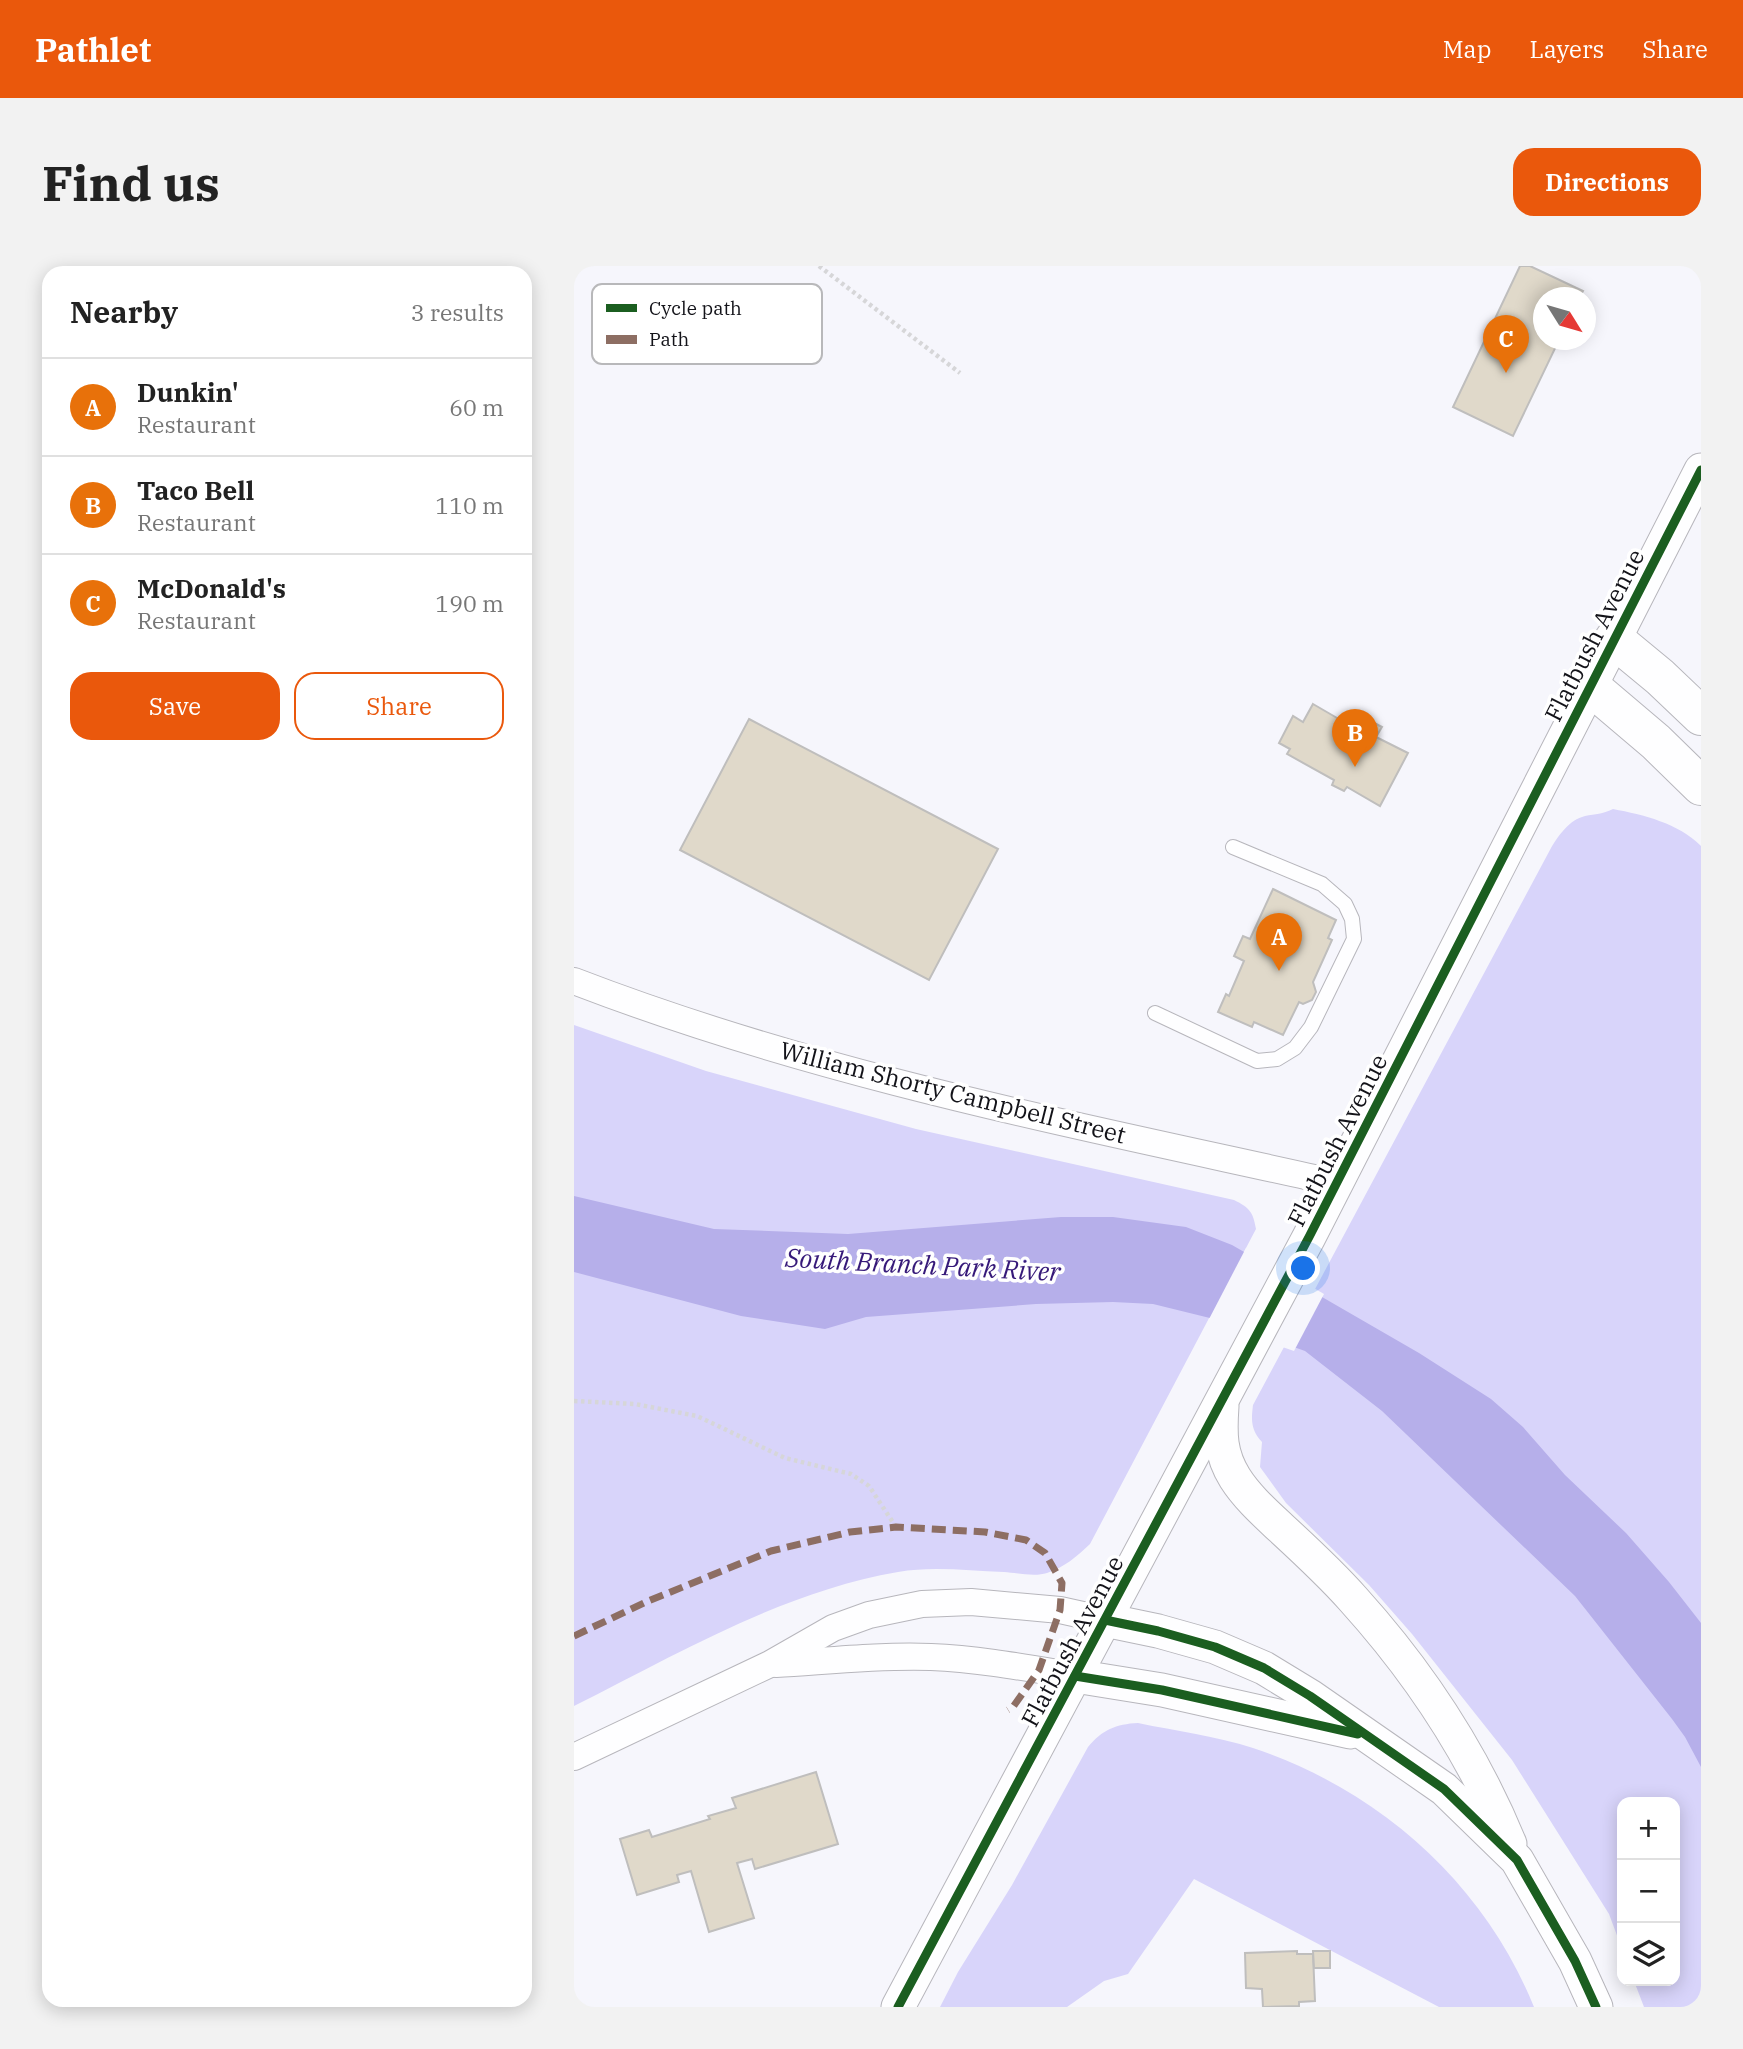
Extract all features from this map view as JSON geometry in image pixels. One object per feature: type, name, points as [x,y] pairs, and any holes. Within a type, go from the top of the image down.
[{"type":"highway","points":[[1614,639],[1701,716]]},
{"type":"highway","points":[[1590,686],[1656,742],[1701,786]]},
{"type":"street","name":"Flatbush Avenue","points":[[898,2007],[1291,1272],[1701,470]]},
{"type":"street","name":"William Shorty Campbell Street","points":[[574,981],[728,1033],[909,1085],[1006,1110],[1337,1182]]},
{"type":"street","points":[[1222,1401],[1220,1433],[1223,1457],[1236,1480],[1256,1504],[1353,1599],[1400,1654],[1465,1750],[1492,1799],[1517,1860],[1575,1961],[1596,2007]]},
{"type":"street","points":[[574,1757],[770,1664],[833,1628],[869,1615],[922,1604],[971,1602],[1060,1609],[1215,1647],[1264,1668],[1310,1696],[1444,1789],[1517,1860]]},
{"type":"street","points":[[770,1664],[930,1657],[979,1661],[1162,1690],[1368,1736]]},
{"type":"lane","points":[[1155,1013],[1257,1061],[1277,1059],[1294,1048],[1311,1027],[1354,939],[1352,919],[1345,904],[1322,884],[1233,847]]},
{"type":"path","points":[[819,266],[960,373]]},
{"type":"path","points":[[574,1401],[635,1404],[697,1416],[785,1458],[851,1474],[869,1486],[896,1527]]},
{"type":"shaded area","points":[[1613,809],[1648,817],[1682,831],[1701,846],[1701,2007],[1644,2007],[1636,1986],[1680,1986],[1680,1797],[1617,1797],[1617,1936],[1609,1914],[1512,1760],[1412,1634],[1369,1585],[1286,1503],[1260,1467],[1262,1442],[1252,1421],[1253,1405],[1551,848],[1569,824],[1585,816]]},
{"type":"shaded area","points":[[574,1025],[706,1071],[916,1129],[1234,1200],[1247,1208],[1252,1214],[1256,1229],[1090,1544],[1065,1565],[1042,1574],[951,1569],[911,1570],[855,1581],[813,1594],[732,1627],[574,1706]]},
{"type":"shaded area","points":[[1138,1723],[1253,1748],[1299,1766],[1343,1789],[1384,1816],[1422,1847],[1456,1882],[1487,1920],[1513,1962],[1534,2007],[1439,2007],[1194,1879],[1128,1974],[1104,1981],[1067,2007],[940,2007],[958,1972],[1012,1885],[1088,1747],[1110,1729]]},
{"type":"water","name":"South Branch Park River","points":[[574,1196],[714,1229],[848,1234],[1061,1217],[1113,1217],[1186,1227],[1232,1245],[1419,1353],[1491,1399],[1523,1427],[1565,1475],[1626,1533],[1701,1623],[1701,1767],[1672,1719],[1575,1596],[1382,1411],[1305,1351],[1218,1320],[1153,1304],[1036,1304],[866,1317],[825,1329],[741,1316],[574,1272]]},
{"type":"pier","points":[[1246,1248],[1324,1294],[1294,1351],[1208,1321]]},
{"type":"building","points":[[1520,266],[1530,266],[1575,287],[1533,287],[1533,350],[1554,350],[1513,436],[1453,407]]},
{"type":"building","points":[[1313,704],[1356,729],[1363,717],[1382,727],[1376,737],[1408,753],[1380,806],[1347,787],[1344,791],[1332,785],[1334,780],[1287,754],[1290,749],[1279,743],[1293,716],[1303,722]]},
{"type":"building","points":[[749,719],[998,849],[929,980],[680,850]]},
{"type":"building","points":[[1273,889],[1336,920],[1328,938],[1332,940],[1313,982],[1316,992],[1312,1000],[1303,1004],[1299,1002],[1283,1035],[1254,1022],[1252,1027],[1218,1012],[1226,994],[1229,996],[1244,961],[1234,956],[1243,936],[1250,939]]},
{"type":"building","points":[[816,1772],[838,1844],[755,1869],[752,1859],[737,1863],[754,1918],[709,1932],[691,1871],[677,1875],[679,1882],[637,1895],[620,1839],[649,1830],[652,1837],[710,1819],[708,1816],[736,1808],[732,1798]]},
{"type":"building","points":[[1297,1951],[1297,1954],[1313,1954],[1315,2001],[1299,2002],[1299,2006],[1263,2007],[1262,1989],[1246,1988],[1245,1953]]},
{"type":"building","points":[[1313,1951],[1330,1951],[1330,1968],[1314,1968]]},
{"type":"marked path","points":[[574,1636],[646,1602],[771,1551],[850,1532],[896,1527],[985,1532],[1026,1540],[1045,1553],[1062,1583],[1060,1610],[1039,1670],[1013,1707],[1008,1710]]},
{"type":"cycle path","points":[[898,2007],[1309,1237],[1701,470]]},
{"type":"cycle path","points":[[1105,1620],[1215,1647],[1264,1668],[1310,1696],[1444,1789],[1517,1860],[1575,1961],[1596,2007]]},
{"type":"cycle path","points":[[1075,1676],[1162,1690],[1358,1734]]},
{"type":"place","name":"McDonald's","points":[[1506,373]]},
{"type":"place","name":"Taco Bell","points":[[1355,767]]},
{"type":"place","name":"Dunkin'","points":[[1279,971]]}]
